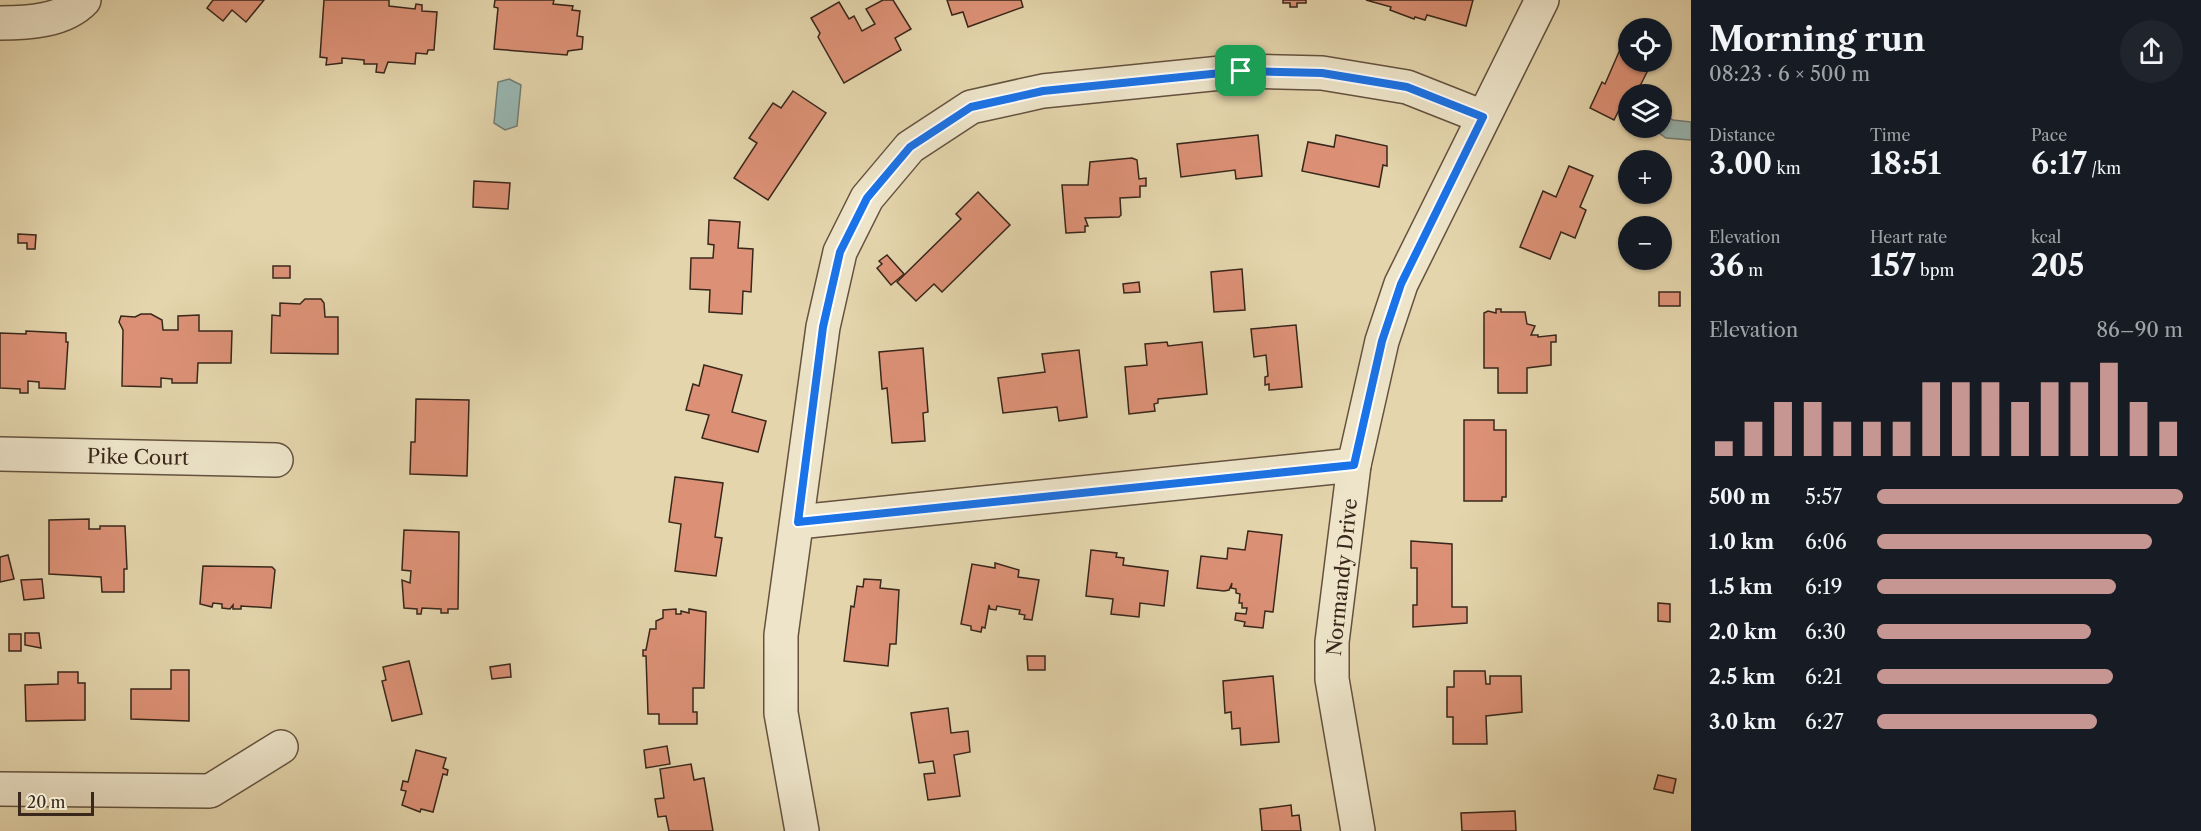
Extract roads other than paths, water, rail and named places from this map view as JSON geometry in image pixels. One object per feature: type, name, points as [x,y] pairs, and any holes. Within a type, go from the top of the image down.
[{"type":"street","points":[[0,23],[54,18],[69,12],[84,0]]},
{"type":"street","name":"Normandy Drive","points":[[1358,831],[1332,679],[1332,642],[1354,465],[1382,341],[1401,284],[1542,0]]},
{"type":"street","points":[[802,831],[781,713],[781,634],[823,327],[840,252],[867,198],[910,147],[971,107],[1043,91],[1252,71],[1322,73],[1407,87],[1483,117]]},
{"type":"street","name":"Pike Court","points":[[0,454],[276,460]]},
{"type":"street","points":[[798,522],[1354,465]]},
{"type":"street","points":[[0,789],[210,791],[281,747]]},
{"type":"water","points":[[509,79],[521,85],[517,126],[505,130],[494,123],[498,82]]},
{"type":"water","points":[[1672,119],[1691,122],[1691,140],[1666,138],[1672,138]]}]
